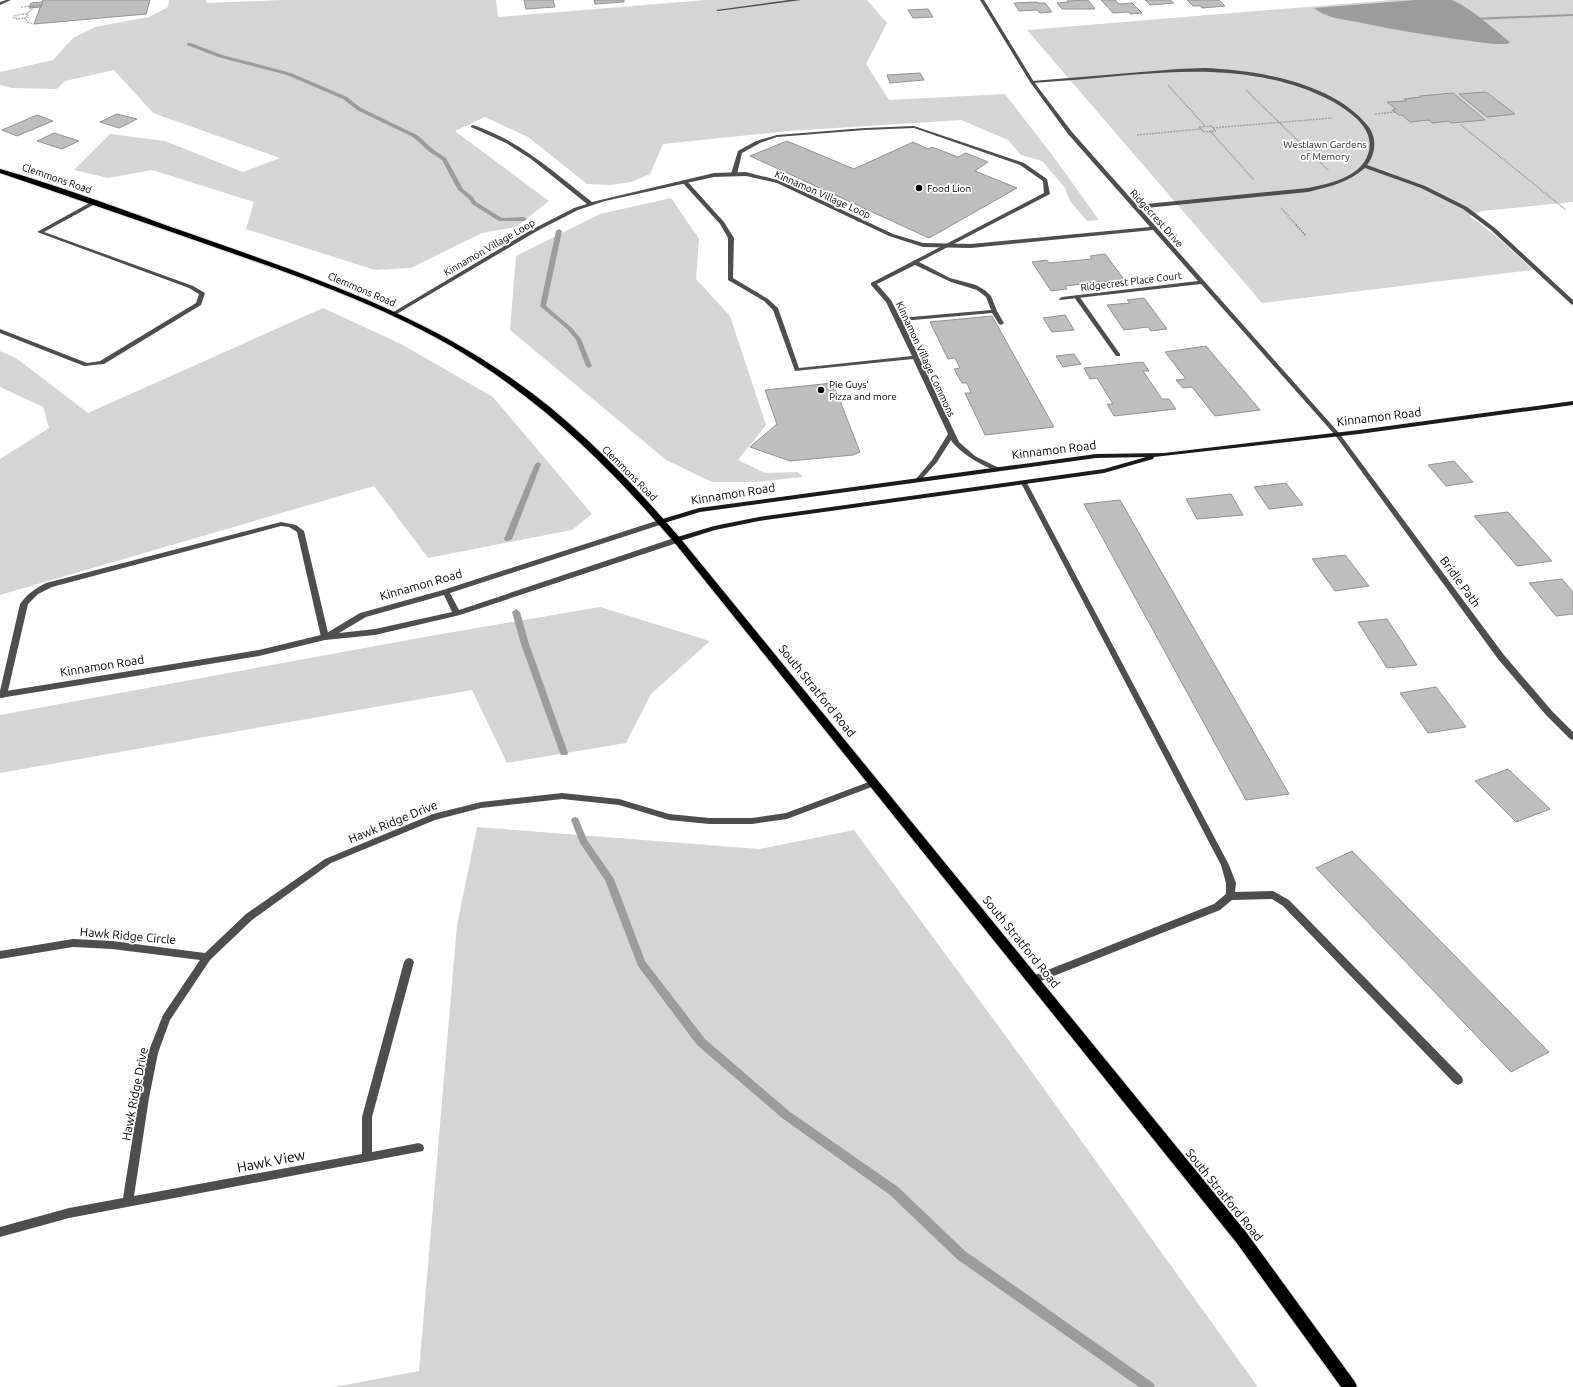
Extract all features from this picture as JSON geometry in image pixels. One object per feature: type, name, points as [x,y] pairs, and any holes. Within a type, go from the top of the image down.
[{"type":"main road","name":"Clemmons Road","points":[[0,171],[93,202],[316,281],[393,314],[481,362],[527,393],[581,439],[661,522]]},
{"type":"main road","name":"Kinnamon Road","points":[[661,522],[699,510],[1096,456],[1164,455],[1573,403]]},
{"type":"main road","name":"Kinnamon Road","points":[[677,540],[714,528],[759,519],[1104,471],[1164,455]]},
{"type":"main road","name":"South Stratford Road","points":[[661,522],[1241,1237],[1350,1387]]},
{"type":"street","points":[[0,4],[9,0]]},
{"type":"street","points":[[718,10],[799,0]]},
{"type":"street","name":"Ridgecrest Drive","points":[[982,0],[1032,82],[1070,133],[1337,434]]},
{"type":"street","points":[[1032,82],[1154,71],[1202,69],[1228,71],[1267,77],[1305,88],[1340,104],[1356,116],[1369,130],[1372,142],[1371,155],[1364,166],[1340,182],[1308,190],[1136,207]]},
{"type":"street","points":[[473,126],[508,142],[591,204]]},
{"type":"street","name":"Kinnamon Village Commons","points":[[734,174],[740,152],[758,142],[777,136],[865,129],[914,128],[1022,164],[1045,180],[1047,194],[873,284],[889,301],[956,443],[963,451],[998,469]]},
{"type":"street","points":[[1364,166],[1422,185],[1480,218],[1573,302]]},
{"type":"street","name":"Kinnamon Village Loop","points":[[393,314],[561,216],[591,204],[707,176],[734,174],[757,176],[779,182],[907,241],[923,245],[971,246],[1155,228]]},
{"type":"street","points":[[684,181],[722,223],[731,238],[730,279],[766,300],[776,309],[797,370],[915,356]]},
{"type":"street","points":[[0,331],[86,365],[102,363],[200,304],[202,293],[191,287],[40,232],[93,202]]},
{"type":"street","points":[[914,262],[952,280],[978,287],[990,298],[994,311],[1001,323]]},
{"type":"street","name":"Ridgecrest Place Court","points":[[1062,299],[1202,282]]},
{"type":"street","points":[[1077,297],[1118,355]]},
{"type":"street","points":[[898,320],[994,311]]},
{"type":"street","name":"Bridle Path","points":[[1337,434],[1501,657],[1549,713],[1573,737]]},
{"type":"street","points":[[918,480],[935,461],[951,435]]},
{"type":"street","points":[[1024,483],[1225,865],[1231,882],[1230,896]]},
{"type":"street","name":"Kinnamon Road","points":[[325,637],[363,615],[446,592],[661,522]]},
{"type":"street","points":[[1,695],[24,604],[28,598],[41,588],[281,524],[292,526],[300,531],[325,637]]},
{"type":"street","name":"Kinnamon Road","points":[[1,695],[259,653],[325,637],[375,632],[457,613],[677,540]]},
{"type":"street","points":[[446,592],[457,613]]},
{"type":"street","name":"Hawk Ridge Drive","points":[[128,1202],[144,1098],[153,1053],[166,1018],[207,957],[249,917],[328,861],[433,817],[481,805],[562,796],[619,802],[669,817],[709,821],[752,821],[787,816],[874,783]]},
{"type":"street","points":[[1033,980],[1217,907],[1230,896],[1273,895],[1286,903],[1458,1080]]},
{"type":"street","name":"Hawk Ridge Circle","points":[[0,955],[73,943],[112,945],[207,957]]},
{"type":"street","points":[[367,1158],[367,1117],[409,962]]},
{"type":"street","name":"Hawk View","points":[[128,1202],[419,1148]]},
{"type":"street","points":[[0,1232],[69,1213],[128,1202]]},
{"type":"path","points":[[25,18],[13,18],[14,16],[26,14],[34,6]]},
{"type":"path","points":[[25,18],[28,17],[28,14],[26,14]]},
{"type":"path","points":[[25,18],[29,23],[33,24]]},
{"type":"path","points":[[1154,71],[1205,126]]},
{"type":"path","points":[[1228,71],[1340,182]]},
{"type":"path","points":[[1201,129],[1199,127],[1211,126],[1213,128],[1395,112]]},
{"type":"path","points":[[1461,124],[1566,210]]},
{"type":"path","points":[[1137,135],[1201,129],[1204,132],[1216,131],[1213,128]]},
{"type":"green space","points":[[169,0],[206,0],[207,3],[283,0],[496,0],[498,17],[706,0],[867,0],[887,23],[866,64],[889,100],[1005,94],[1053,156],[1099,220],[1087,221],[1070,201],[1065,188],[1042,161],[1021,155],[1008,140],[961,120],[788,131],[663,144],[650,174],[631,182],[610,185],[587,184],[528,137],[485,117],[455,131],[549,201],[516,227],[482,233],[411,268],[375,270],[246,229],[254,202],[152,170],[108,178],[74,170],[110,134],[165,141],[243,172],[280,158],[153,113],[114,70],[65,81],[57,89],[12,88],[0,85],[0,72],[53,60],[73,38],[95,27],[149,17],[168,7]]},
{"type":"green space","name":"Westlawn Gardens of Memory","points":[[1392,0],[1573,0],[1573,202],[1482,211],[1470,216],[1503,242],[1533,270],[1262,303],[1027,30]]},
{"type":"green space","points":[[671,198],[699,239],[696,279],[730,316],[766,425],[738,460],[765,473],[798,472],[803,477],[756,482],[712,482],[666,460],[510,330],[516,256],[600,214]]},
{"type":"green space","points":[[323,308],[401,344],[493,397],[592,514],[572,530],[428,558],[374,486],[0,595],[0,459],[49,428],[43,407],[0,387],[0,351],[16,358],[88,413]]},
{"type":"green space","points":[[600,607],[710,641],[651,694],[626,743],[507,763],[472,690],[0,773],[0,715],[430,636]]},
{"type":"green space","points":[[477,827],[759,849],[854,830],[1019,1054],[1258,1387],[334,1387],[419,1371],[457,925]]},
{"type":"shaded area","points":[[1416,0],[1452,0],[1475,14],[1510,42],[1507,44],[1493,44],[1408,32],[1334,18],[1323,14],[1314,8]]},
{"type":"building","points":[[43,0],[150,0],[146,14],[34,24]]},
{"type":"building","points":[[524,0],[553,0],[555,7],[526,9]]},
{"type":"building","points":[[594,0],[624,0],[624,2],[595,4]]},
{"type":"building","points":[[1088,0],[1095,9],[1062,9],[1057,3],[1069,2],[1067,1]]},
{"type":"building","points":[[1101,0],[1115,0],[1119,4],[1132,3],[1142,13],[1113,13]]},
{"type":"building","points":[[1145,0],[1170,0],[1174,3],[1150,5]]},
{"type":"building","points":[[1187,0],[1219,0],[1225,6],[1202,8],[1200,6],[1193,6]]},
{"type":"building","points":[[43,2],[41,7],[29,8],[31,3]]},
{"type":"building","points":[[1014,3],[1045,3],[1052,12],[1040,13],[1037,10],[1019,11]]},
{"type":"building","points":[[928,9],[933,17],[913,18],[908,10]]},
{"type":"building","points":[[920,73],[924,80],[890,83],[887,75]]},
{"type":"building","points":[[1486,92],[1515,114],[1487,117],[1459,94]]},
{"type":"building","points":[[1453,93],[1485,120],[1451,123],[1449,121],[1432,123],[1429,120],[1410,122],[1402,115],[1399,115],[1392,110],[1396,109],[1387,102],[1407,101],[1404,99]]},
{"type":"building","points":[[117,114],[137,119],[119,128],[100,122]]},
{"type":"building","points":[[37,115],[53,121],[17,136],[2,130]]},
{"type":"building","points":[[54,133],[79,141],[62,149],[37,141]]},
{"type":"building","points":[[787,141],[854,169],[913,142],[928,149],[932,147],[958,157],[966,153],[988,162],[975,171],[1017,188],[929,238],[750,156]]},
{"type":"building","points":[[1105,254],[1126,282],[1111,284],[1109,281],[1065,286],[1067,289],[1051,291],[1032,262],[1047,260],[1049,263],[1092,259],[1090,256]]},
{"type":"building","points":[[1144,298],[1167,329],[1151,331],[1148,327],[1124,330],[1107,305],[1130,303],[1127,300]]},
{"type":"building","points":[[1065,315],[1074,330],[1052,332],[1043,318]]},
{"type":"building","points":[[992,316],[1054,427],[985,435],[965,393],[971,393],[967,383],[962,383],[954,369],[960,368],[955,358],[948,359],[930,322]]},
{"type":"building","points":[[1206,346],[1260,410],[1215,416],[1192,387],[1183,388],[1176,380],[1186,379],[1165,352]]},
{"type":"building","points":[[1074,354],[1081,364],[1063,367],[1056,356]]},
{"type":"building","points":[[1143,362],[1149,371],[1143,371],[1162,399],[1169,399],[1176,409],[1114,416],[1107,404],[1113,404],[1097,378],[1090,379],[1084,368]]},
{"type":"building","points":[[833,383],[860,452],[853,455],[790,461],[750,447],[777,424],[765,390]]},
{"type":"building","points":[[1454,461],[1473,482],[1446,486],[1428,465]]},
{"type":"building","points":[[1286,483],[1303,505],[1269,509],[1254,487]]},
{"type":"building","points":[[1231,494],[1243,515],[1197,519],[1186,499]]},
{"type":"building","points":[[1120,500],[1289,794],[1246,800],[1084,504]]},
{"type":"building","points":[[1508,512],[1552,561],[1517,566],[1474,516]]},
{"type":"building","points":[[1345,555],[1369,586],[1335,591],[1312,559]]},
{"type":"building","points":[[1562,579],[1573,592],[1573,614],[1556,616],[1529,583]]},
{"type":"building","points":[[1387,619],[1417,665],[1387,668],[1358,622]]},
{"type":"building","points":[[1436,687],[1466,727],[1428,733],[1400,693]]},
{"type":"building","points":[[1508,769],[1550,809],[1516,822],[1475,781]]},
{"type":"building","points":[[1352,851],[1549,1052],[1511,1072],[1316,868]]},
{"type":"waterway","points":[[1472,19],[1573,15]]},
{"type":"waterway","points":[[189,44],[220,56],[289,74],[345,98],[359,109],[415,136],[433,152],[444,159],[461,190],[471,198],[474,203],[501,220],[524,219]]},
{"type":"waterway","points":[[559,231],[543,306],[570,329],[579,340],[589,366]]},
{"type":"waterway","points":[[508,539],[538,464]]},
{"type":"waterway","points":[[516,612],[525,644],[564,753]]},
{"type":"waterway","points":[[575,820],[583,841],[609,879],[641,963],[701,1042],[786,1115],[894,1191],[961,1255],[1149,1387]]},
{"type":"place","name":"Food Lion","points":[[919,188]]},
{"type":"place","name":"Pie Guys' Pizza and more","points":[[821,390]]}]
